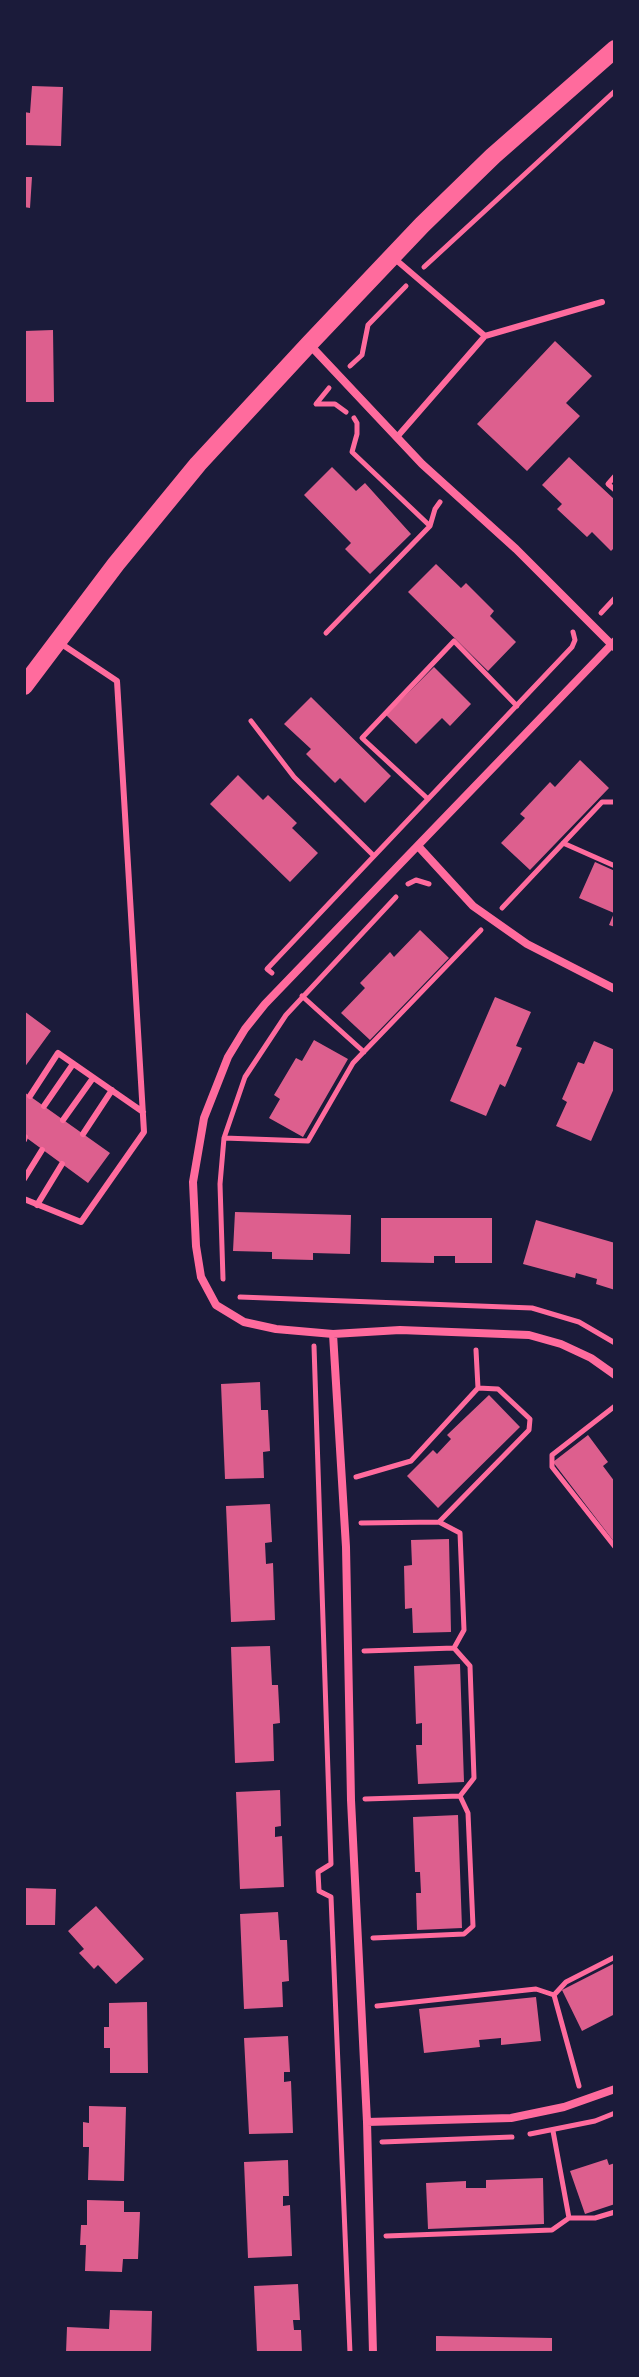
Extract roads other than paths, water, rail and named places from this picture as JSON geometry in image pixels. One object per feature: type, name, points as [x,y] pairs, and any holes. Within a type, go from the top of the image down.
[{"type":"main road","points":[[24,686],[116,564],[198,464],[309,344],[493,156],[615,49]]},
{"type":"street","points":[[309,344],[397,437],[614,645],[245,1029],[228,1057],[204,1118],[193,1182],[201,1277],[216,1305],[244,1322],[333,1334],[400,1330],[529,1335],[561,1344],[591,1358],[615,1375]]},
{"type":"street","points":[[418,846],[473,906],[527,944],[615,989]]},
{"type":"street","points":[[333,1334],[344,1524],[351,1800],[367,2122],[373,2353]]},
{"type":"street","points":[[367,2122],[511,2118],[583,2101],[615,2089]]},
{"type":"lane","points":[[393,257],[485,336]]},
{"type":"lane","points":[[397,437],[485,336],[602,302]]},
{"type":"lane","points":[[24,1199],[81,1222],[144,1132],[117,681],[58,641]]},
{"type":"lane","points":[[30,1096],[58,1053],[143,1112]]},
{"type":"lane","points":[[44,1106],[73,1064]]},
{"type":"lane","points":[[63,1120],[93,1078]]},
{"type":"lane","points":[[83,1134],[112,1090]]},
{"type":"lane","points":[[24,1179],[42,1150]]},
{"type":"lane","points":[[37,1205],[62,1164]]}]
